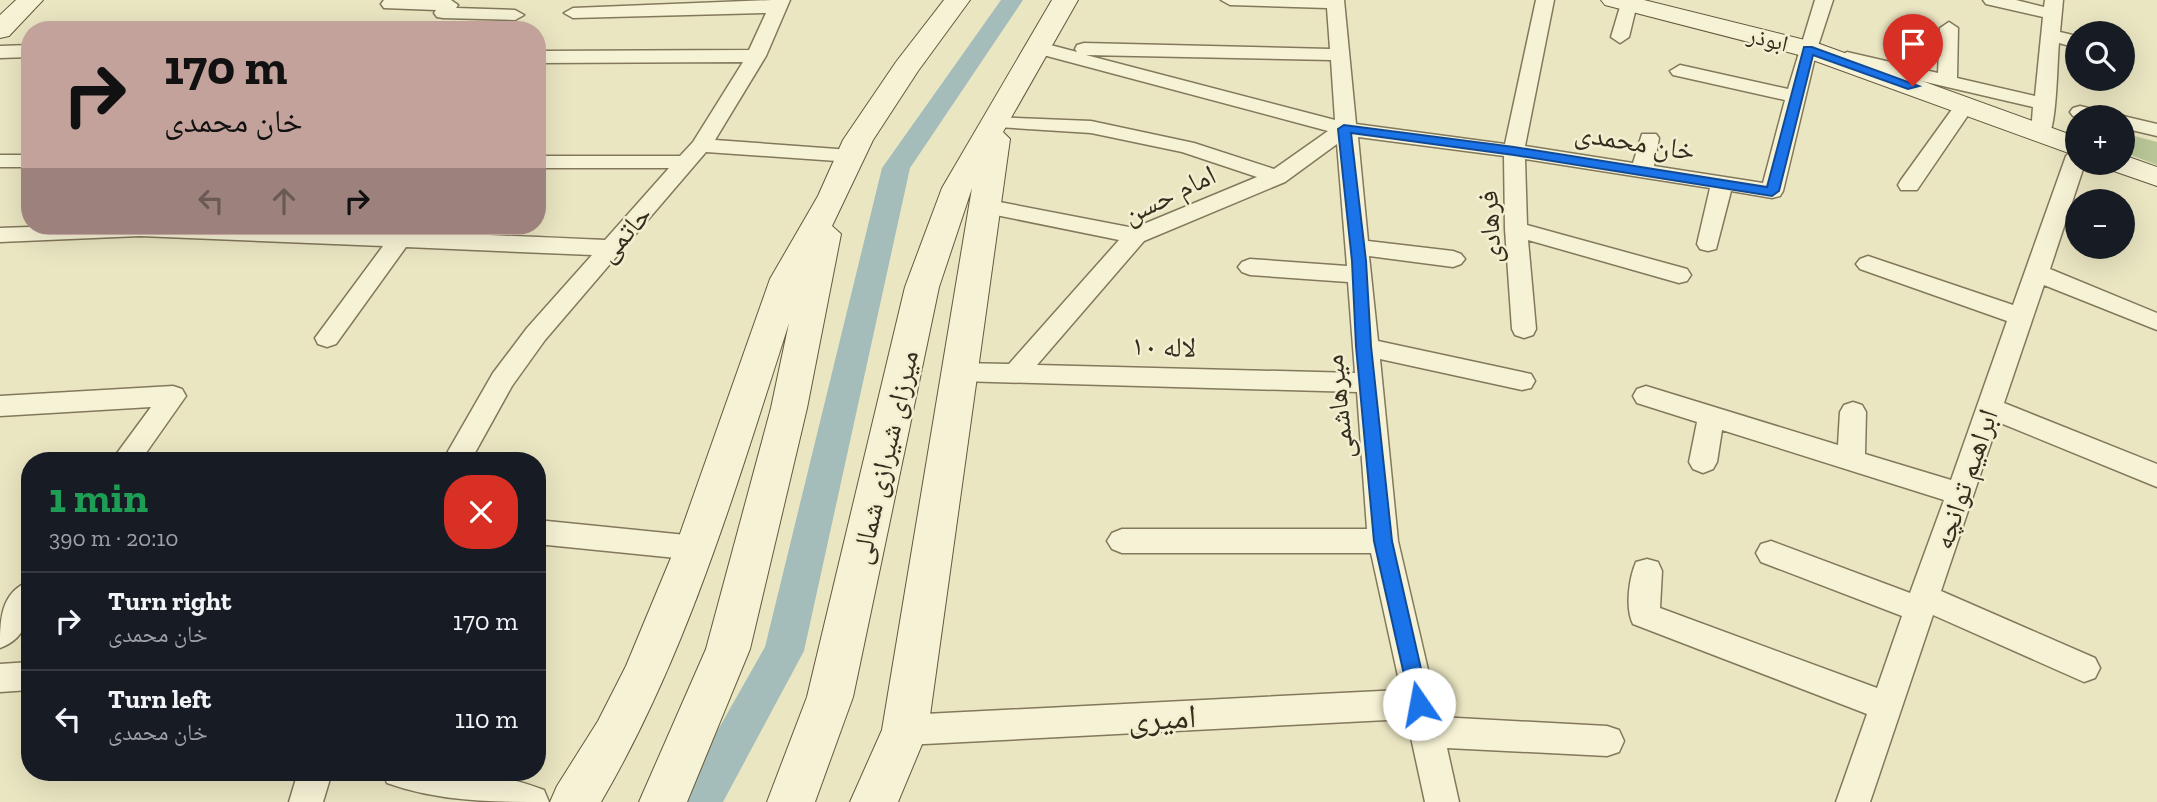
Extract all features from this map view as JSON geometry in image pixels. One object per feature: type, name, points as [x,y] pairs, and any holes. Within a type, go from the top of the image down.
[{"type":"main road","points":[[0,30],[30,0]]},
{"type":"main road","points":[[574,802],[614,736],[645,673],[696,548],[787,279],[833,196],[858,139],[957,0]]},
{"type":"main road","name":"میرزای شیرازی شمالی","points":[[791,802],[830,697],[922,287],[957,188],[998,121],[1065,0]]},
{"type":"main road","name":"ابوذر","points":[[1621,2],[1808,49],[2065,142]]},
{"type":"main road","name":"میرزای شیرازی شمالی","points":[[874,802],[905,730],[998,121]]},
{"type":"main road","points":[[2135,169],[2157,177]]},
{"type":"main road","points":[[663,802],[728,649],[789,408],[833,196]]},
{"type":"street","points":[[1230,0],[1335,1]]},
{"type":"street","name":"فرهادی","points":[[1524,329],[1516,229],[1514,151],[1545,0]]},
{"type":"street","name":"خان محمدی","points":[[1039,48],[1344,129],[1514,151],[1772,191],[1808,49],[1824,0]]},
{"type":"street","points":[[1992,0],[2054,7],[2041,133]]},
{"type":"street","name":"میرهاشمی","points":[[1335,1],[1341,55],[1344,129],[1358,247],[1367,383],[1383,541],[1442,802]]},
{"type":"street","points":[[1620,37],[1621,2]]},
{"type":"street","points":[[390,4],[449,6],[515,15]]},
{"type":"street","points":[[573,13],[780,4]]},
{"type":"street","name":"حاتمی","points":[[462,452],[502,380],[536,334],[694,153],[756,56],[780,4]]},
{"type":"street","points":[[436,21],[449,6]]},
{"type":"street","points":[[1947,82],[1949,28]]},
{"type":"street","points":[[2052,36],[2065,39]]},
{"type":"street","points":[[1039,48],[1341,55]]},
{"type":"street","points":[[1808,49],[2045,104]]},
{"type":"street","points":[[0,52],[21,51]]},
{"type":"street","points":[[546,57],[756,56]]},
{"type":"street","points":[[1680,71],[1796,97]]},
{"type":"street","points":[[1909,185],[1965,104]]},
{"type":"street","points":[[998,121],[1091,127],[1187,147],[1278,177]]},
{"type":"street","points":[[2135,125],[2157,130]]},
{"type":"street","name":"امام حسن","points":[[1016,373],[1063,316],[1136,236],[1278,177],[1344,129]]},
{"type":"street","points":[[1642,171],[1649,138]]},
{"type":"street","points":[[546,161],[694,153],[851,156]]},
{"type":"street","points":[[0,161],[21,161]]},
{"type":"street","name":"ابراهیم توانچه","points":[[1853,802],[2071,175]]},
{"type":"street","points":[[1708,244],[1722,183]]},
{"type":"street","points":[[984,206],[1136,236]]},
{"type":"street","points":[[1516,229],[1679,275]]},
{"type":"street","points":[[0,235],[21,234]]},
{"type":"street","points":[[344,235],[611,248]]},
{"type":"street","points":[[327,338],[400,239]]},
{"type":"street","points":[[1358,247],[1453,259]]},
{"type":"street","points":[[1868,264],[2021,317]]},
{"type":"street","points":[[1250,267],[1360,275]]},
{"type":"street","points":[[2037,273],[2157,322]]},
{"type":"street","points":[[1364,346],[1522,381]]},
{"type":"street","name":"لاله ۱۰","points":[[959,372],[1367,383]]},
{"type":"street","points":[[0,406],[173,396],[132,452]]},
{"type":"street","points":[[1646,396],[1960,494]]},
{"type":"street","points":[[1990,408],[2157,476]]},
{"type":"street","points":[[1851,461],[1853,412]]},
{"type":"street","points":[[1703,462],[1711,416]]},
{"type":"street","points":[[546,533],[696,548]]},
{"type":"street","points":[[1122,541],[1383,541]]},
{"type":"street","points":[[1770,553],[1922,603],[2084,668]]},
{"type":"street","points":[[1647,571],[1644,615],[1886,706]]},
{"type":"street","points":[[0,635],[21,606]]},
{"type":"street","points":[[0,678],[21,677]]},
{"type":"street","points":[[1422,718],[1607,741]]},
{"type":"street","name":"امیری","points":[[905,730],[1422,718]]},
{"type":"street","points":[[306,802],[312,781]]},
{"type":"street","points":[[439,781],[531,802]]},
{"type":"green space","points":[[2135,136],[2157,142],[2157,165],[2135,157]]},
{"type":"waterway","points":[[699,802],[784,651],[896,168],[1012,0]]},
{"type":"route","points":[[1419,704],[1383,541],[1364,346],[1359,261],[1344,129],[1514,151],[1772,191],[1808,49],[1913,86]]}]
